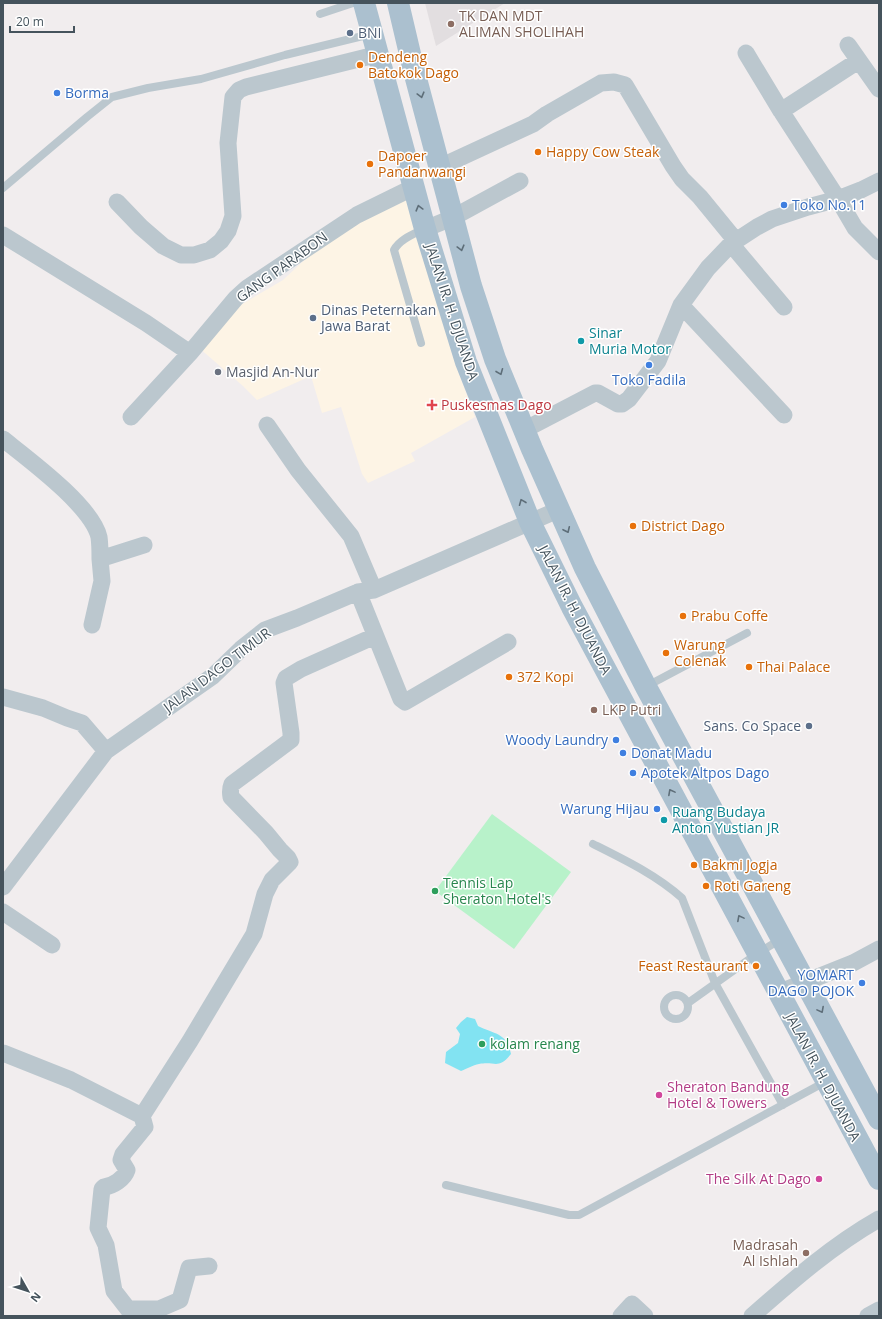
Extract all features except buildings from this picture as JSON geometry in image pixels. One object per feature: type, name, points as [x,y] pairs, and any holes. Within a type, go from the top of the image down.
[{"type":"main road","name":"JALAN IR. H. DJUANDA","points":[[364,3],[425,229],[466,362],[530,522],[572,607],[879,1179]]},
{"type":"main road","name":"JALAN IR. H. DJUANDA","points":[[398,3],[414,72],[471,286],[493,352],[558,510],[585,568],[646,687],[879,1120]]},
{"type":"street","points":[[848,45],[879,89]]},
{"type":"street","points":[[746,53],[855,228],[879,252]]},
{"type":"street","points":[[117,202],[141,227],[163,246],[181,255],[194,255],[210,250],[221,241],[228,231],[233,216],[228,143],[233,97],[239,90],[379,54]]},
{"type":"street","points":[[781,111],[858,60]]},
{"type":"street","points":[[440,167],[532,124],[601,83],[614,82],[625,85],[678,172],[784,307]]},
{"type":"street","points":[[425,229],[452,218],[520,181]]},
{"type":"street","points":[[524,430],[595,393],[598,393],[618,404],[626,401],[658,361],[681,305],[708,268],[734,243],[772,219],[808,206],[838,199],[879,181]]},
{"type":"street","name":"GANG PARABON","points":[[131,417],[190,353],[236,298],[247,288],[357,214],[414,187]]},
{"type":"street","points":[[3,235],[146,323],[190,353]]},
{"type":"street","points":[[681,305],[784,415]]},
{"type":"street","points":[[267,425],[298,470],[352,536],[366,591],[375,636],[401,699],[405,702],[508,642]]},
{"type":"street","points":[[3,439],[74,498],[88,516],[99,537],[102,581],[92,625]]},
{"type":"street","name":"JALAN DAGO TIMUR","points":[[3,887],[106,751],[213,676],[241,649],[265,630],[366,591],[558,510]]},
{"type":"street","points":[[100,559],[144,545]]},
{"type":"street","points":[[142,1116],[190,1041],[254,934],[265,894],[272,880],[290,862],[266,833],[231,797],[230,790],[232,784],[291,740],[284,683],[286,678],[301,669],[375,636]]},
{"type":"street","points":[[3,697],[43,708],[66,718],[82,722],[106,751]]},
{"type":"street","points":[[3,912],[52,945]]},
{"type":"street","points":[[778,993],[852,963],[879,949]]},
{"type":"street","points":[[3,1053],[71,1080],[142,1116],[145,1127],[123,1154],[121,1160],[127,1170],[125,1176],[102,1189],[98,1228],[106,1245],[114,1291],[128,1309],[158,1309],[180,1300],[189,1268],[210,1266]]},
{"type":"street","points":[[752,1316],[844,1241],[879,1219]]},
{"type":"street","points":[[621,1316],[632,1304],[645,1316]]},
{"type":"street","points":[[868,1316],[879,1310]]},
{"type":"lane","points":[[320,14],[353,3]]},
{"type":"lane","points":[[3,188],[112,97],[148,88],[201,79],[285,54],[373,33]]},
{"type":"lane","points":[[421,343],[394,250],[407,238],[425,229]]},
{"type":"lane","points":[[646,687],[746,633]]},
{"type":"lane","points":[[593,844],[646,871],[672,889],[682,898],[715,983],[783,1105]]},
{"type":"lane","points":[[688,1003],[758,953],[782,939]]},
{"type":"lane","points":[[446,1185],[569,1215],[579,1215],[826,1081]]},
{"type":"shaded area","name":"TK DAN MDT ALIMAN SHOLIHAH","points":[[425,3],[505,3],[436,46]]},
{"type":"shaded area","points":[[406,197],[456,366],[475,417],[411,453],[415,461],[368,483],[362,474],[341,407],[322,413],[311,376],[257,400],[198,347],[232,310],[283,280],[328,238]]},
{"type":"green space","points":[[492,814],[571,872],[514,949],[435,891]]},
{"type":"water","name":"kolam renang","points":[[467,1017],[475,1019],[478,1026],[503,1038],[509,1047],[511,1054],[507,1059],[496,1064],[479,1064],[461,1071],[445,1063],[446,1052],[458,1043],[460,1034],[456,1028]]},
{"type":"place","name":"TK DAN MDT ALIMAN SHOLIHAH","points":[[451,24]]},
{"type":"place","name":"BNI","points":[[350,33]]},
{"type":"place","name":"Dendeng Batokok Dago","points":[[360,65]]},
{"type":"place","name":"Borma","points":[[57,93]]},
{"type":"place","name":"Happy Cow Steak","points":[[538,152]]},
{"type":"place","name":"Dapoer Pandanwangi","points":[[370,164]]},
{"type":"place","name":"Toko No.11","points":[[784,205]]},
{"type":"place","name":"Dinas Peternakan Jawa Barat","points":[[313,318]]},
{"type":"place","name":"Sinar Muria Motor","points":[[581,341]]},
{"type":"place","name":"Toko Fadila","points":[[649,365]]},
{"type":"place","name":"Masjid An-Nur","points":[[218,372]]},
{"type":"place","name":"Puskesmas Dago","points":[[432,405]]},
{"type":"place","name":"District Dago","points":[[633,526]]},
{"type":"place","name":"Prabu Coffe","points":[[683,616]]},
{"type":"place","name":"Warung Colenak","points":[[666,653]]},
{"type":"place","name":"Thai Palace","points":[[749,667]]},
{"type":"place","name":"372 Kopi","points":[[509,677]]},
{"type":"place","name":"LKP Putri","points":[[594,710]]},
{"type":"place","name":"Sans. Co Space","points":[[809,726]]},
{"type":"place","name":"Woody Laundry","points":[[616,740]]},
{"type":"place","name":"Donat Madu","points":[[623,753]]},
{"type":"place","name":"Apotek Altpos Dago","points":[[633,773]]},
{"type":"place","name":"Warung Hijau","points":[[657,809]]},
{"type":"place","name":"Ruang Budaya Anton Yustian JR","points":[[664,820]]},
{"type":"place","name":"Bakmi Jogja","points":[[694,865]]},
{"type":"place","name":"Roti Gareng","points":[[706,886]]},
{"type":"place","name":"Tennis Lap Sheraton Hotel's","points":[[435,891]]},
{"type":"place","name":"Feast Restaurant","points":[[756,966]]},
{"type":"place","name":"YOMART DAGO POJOK","points":[[862,983]]},
{"type":"place","name":"kolam renang","points":[[482,1044]]},
{"type":"place","name":"Sheraton Bandung Hotel & Towers","points":[[659,1095]]},
{"type":"place","name":"The Silk At Dago","points":[[819,1179]]},
{"type":"place","name":"Madrasah Al Ishlah","points":[[806,1253]]}]
